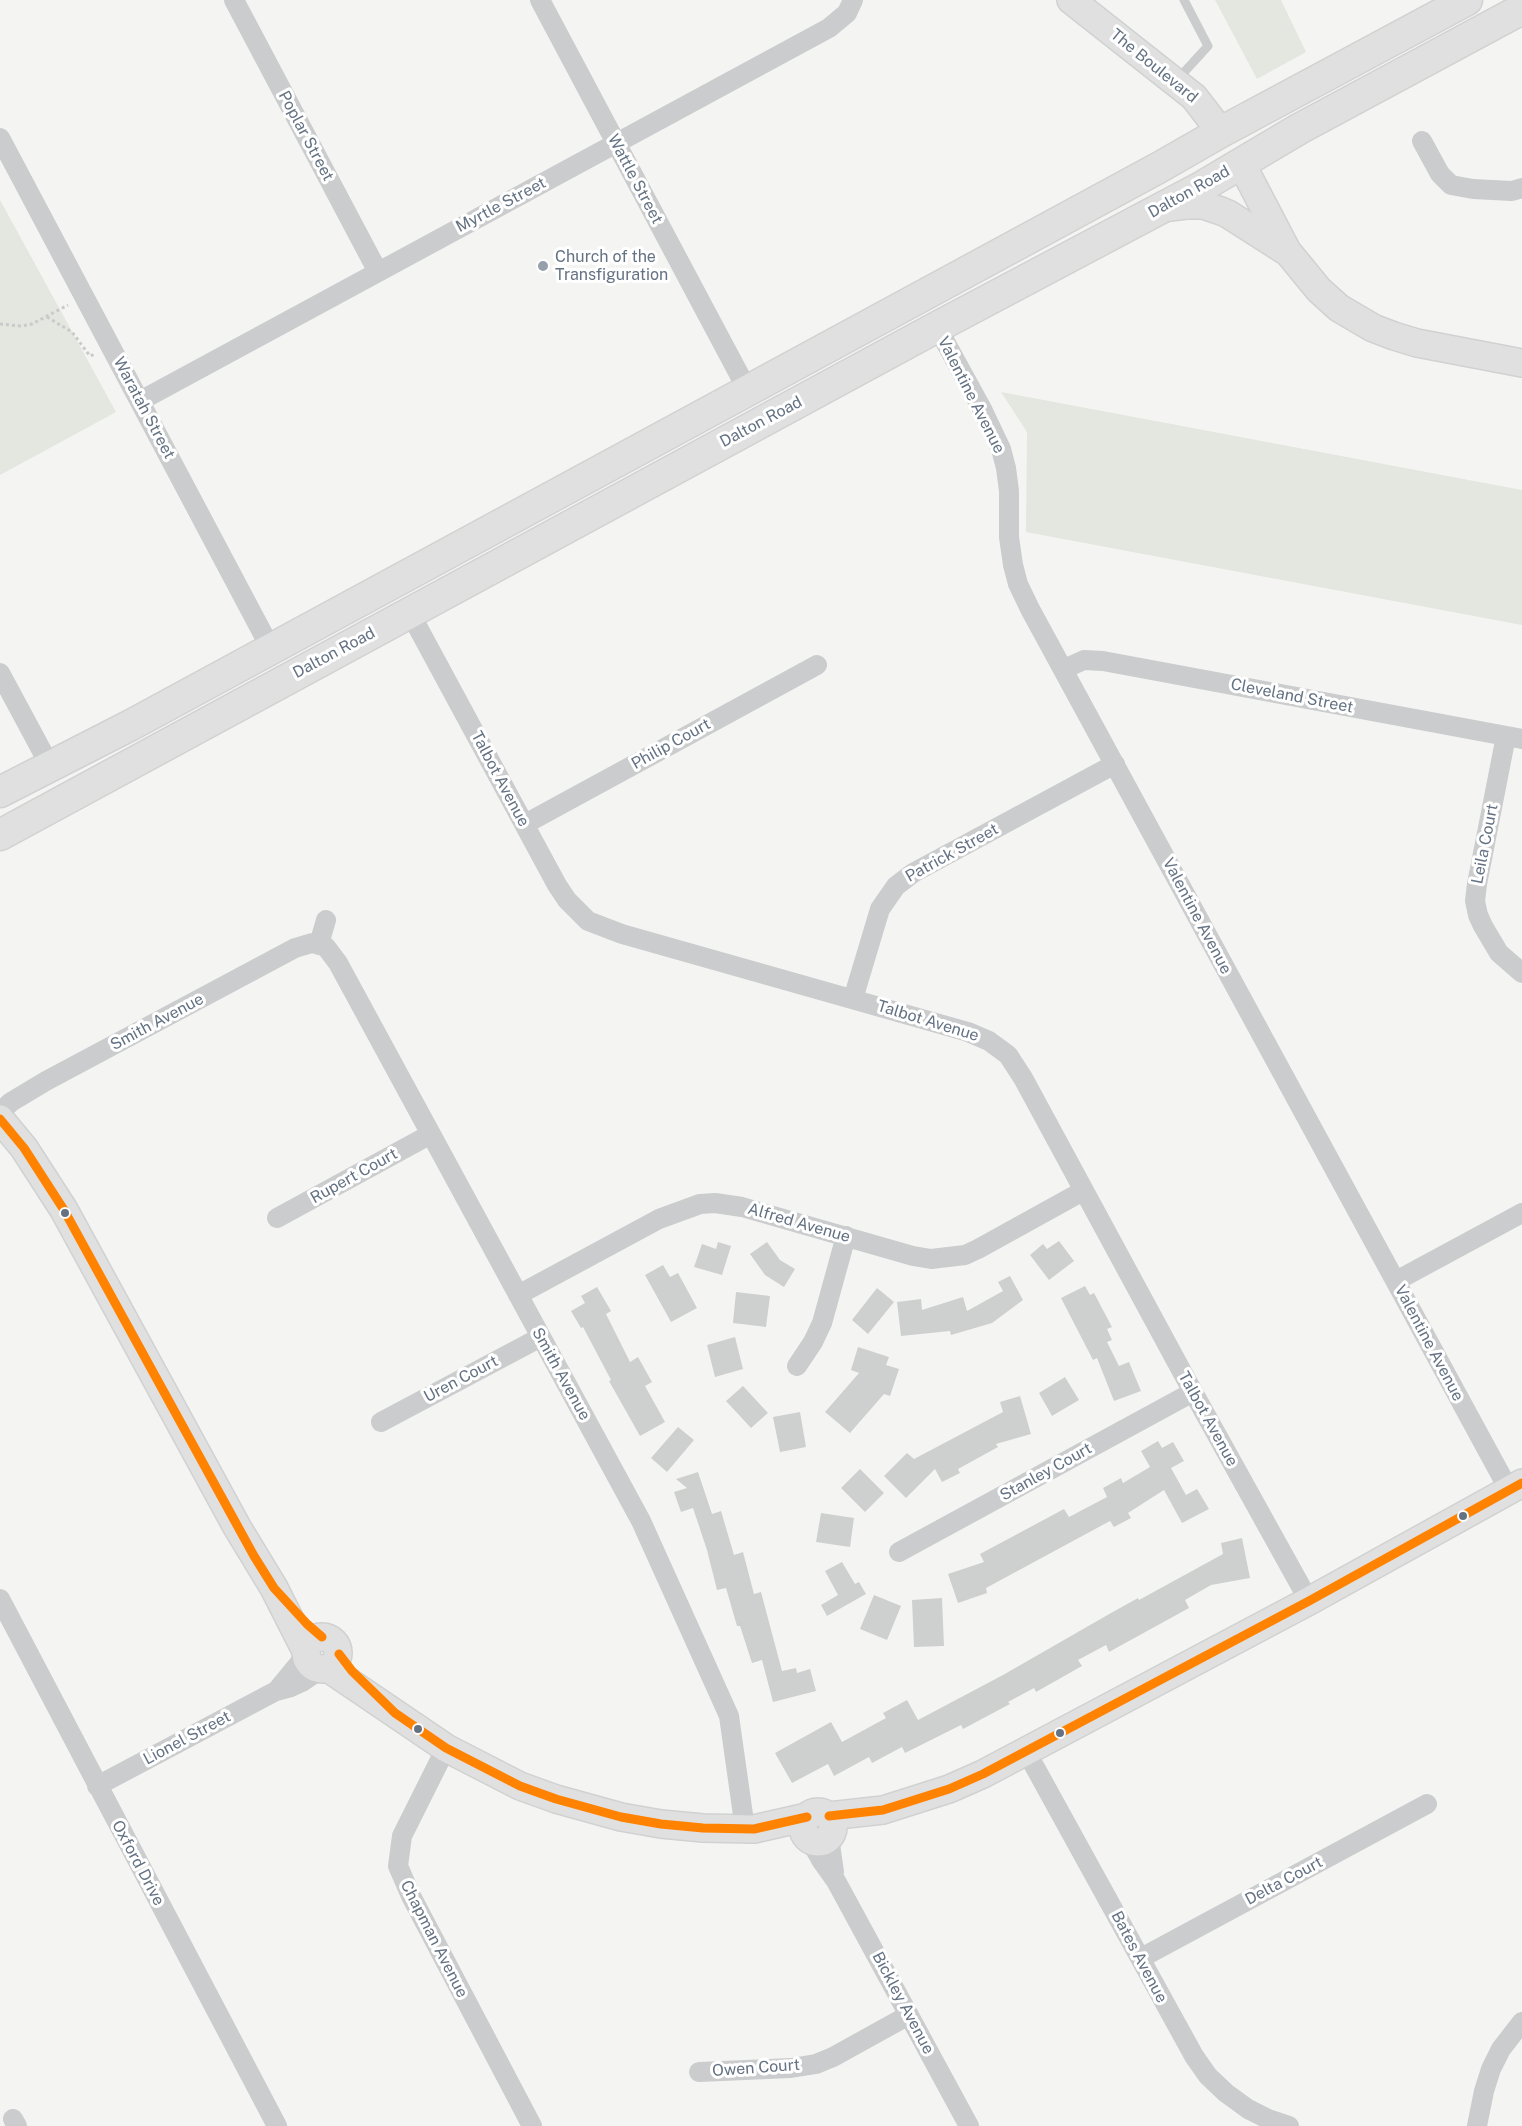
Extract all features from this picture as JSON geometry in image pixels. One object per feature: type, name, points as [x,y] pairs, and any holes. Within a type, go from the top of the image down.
[{"type":"main road","name":"Dalton Road","points":[[0,792],[131,725],[1467,0]]},
{"type":"main road","name":"Dalton Road","points":[[0,835],[937,327],[1162,208],[1299,129],[1522,9]]},
{"type":"main road","name":"The Boulevard","points":[[1221,132],[1240,163]]},
{"type":"main road","name":"Waratah Street","points":[[271,649],[287,678]]},
{"type":"street","name":"Poplar Street","points":[[234,0],[378,272]]},
{"type":"street","name":"Wattle Street","points":[[540,0],[748,391]]},
{"type":"street","name":"Myrtle Street","points":[[140,401],[829,28],[847,13],[853,0]]},
{"type":"street","name":"The Boulevard","points":[[1071,0],[1199,102],[1221,132]]},
{"type":"street","name":"Waratah Street","points":[[0,138],[271,649]]},
{"type":"street","points":[[1422,141],[1440,174],[1451,186],[1504,191],[1522,188]]},
{"type":"street","name":"The Boulevard","points":[[1240,163],[1287,251],[1300,270],[1340,308],[1373,328],[1417,343],[1522,363]]},
{"type":"street","points":[[1162,208],[1203,205],[1221,211],[1287,251]]},
{"type":"street","name":"Valentine Avenue","points":[[937,327],[1001,449],[1009,491],[1009,537],[1018,584],[1030,609],[1396,1281],[1516,1486]]},
{"type":"street","name":"Talbot Avenue","points":[[410,613],[567,900],[588,921],[621,933],[968,1032],[1000,1048],[1014,1063],[1309,1601]]},
{"type":"street","name":"Cleveland Street","points":[[1064,669],[1084,660],[1103,661],[1514,738]]},
{"type":"street","name":"Philip Court","points":[[525,824],[817,664]]},
{"type":"street","points":[[0,673],[50,766]]},
{"type":"street","name":"Leila Court","points":[[1514,738],[1477,884],[1476,901],[1478,915],[1499,953],[1522,973]]},
{"type":"street","name":"Patrick Street","points":[[854,999],[880,909],[896,886],[913,873],[1115,764]]},
{"type":"street","points":[[319,944],[326,920]]},
{"type":"street","name":"Smith Avenue","points":[[0,1112],[11,1102],[46,1081],[295,948],[303,944],[319,944],[326,947],[338,963],[641,1521],[729,1716],[750,1829]]},
{"type":"street","points":[[0,1119],[24,1148],[64,1210],[237,1527],[274,1588],[307,1623],[320,1656],[352,1671],[395,1713],[446,1748],[520,1786],[593,1810],[661,1824],[819,1830],[949,1789],[1026,1752],[1309,1601],[1516,1486]]},
{"type":"street","name":"Rupert Court","points":[[277,1218],[431,1134]]},
{"type":"street","name":"Alfred Avenue","points":[[518,1295],[659,1219],[700,1204],[715,1203],[742,1207],[913,1256],[951,1258],[978,1249],[1083,1191]]},
{"type":"street","points":[[1396,1281],[1522,1214]]},
{"type":"street","points":[[797,1366],[822,1323],[846,1236]]},
{"type":"street","name":"Uren Court","points":[[381,1422],[541,1337]]},
{"type":"street","name":"Stanley Court","points":[[899,1552],[1193,1392]]},
{"type":"street","name":"Oxford Drive","points":[[0,1599],[7,1631],[97,1786],[277,2126]]},
{"type":"street","name":"Lionel Street","points":[[97,1786],[276,1691],[291,1688],[320,1656]]},
{"type":"street","name":"Chapman Avenue","points":[[446,1748],[402,1836],[398,1866],[411,1896],[532,2126]]},
{"type":"street","name":"Bates Avenue","points":[[1026,1752],[1184,2040],[1208,2076],[1248,2109],[1289,2126]]},
{"type":"street","name":"Delta Court","points":[[1141,1958],[1427,1804]]},
{"type":"street","name":"Bickley Avenue","points":[[819,1830],[821,1860],[836,1881],[969,2126]]},
{"type":"street","name":"Owen Court","points":[[699,2072],[791,2068],[816,2064],[909,2015]]},
{"type":"street","points":[[1477,2126],[1491,2069],[1501,2049],[1522,2022]]},
{"type":"lane","points":[[1175,82],[1208,46],[1184,0]]},
{"type":"path","points":[[0,324],[32,324],[84,297]]},
{"type":"shaded area","points":[[1215,0],[1281,0],[1306,52],[1257,79]]},
{"type":"shaded area","points":[[0,200],[116,412],[0,475]]},
{"type":"shaded area","points":[[1001,392],[1522,490],[1522,625],[1026,532],[1027,432]]},
{"type":"building","points":[[1059,1241],[1074,1261],[1049,1280],[1030,1255],[1043,1244],[1047,1249]]},
{"type":"building","points":[[718,1242],[731,1246],[722,1275],[694,1267],[702,1244],[716,1249]]},
{"type":"building","points":[[767,1242],[780,1260],[795,1269],[784,1287],[765,1275],[750,1254]]},
{"type":"building","points":[[663,1265],[670,1277],[678,1273],[697,1308],[671,1322],[645,1275]]},
{"type":"building","points":[[1010,1276],[1023,1300],[992,1323],[951,1335],[950,1331],[901,1336],[897,1302],[921,1299],[922,1310],[963,1297],[967,1311],[1003,1291],[998,1282]]},
{"type":"building","points":[[1085,1286],[1090,1295],[1094,1293],[1112,1327],[1107,1329],[1112,1340],[1107,1342],[1119,1366],[1129,1362],[1141,1391],[1114,1401],[1097,1358],[1093,1360],[1061,1298]]},
{"type":"building","points":[[597,1287],[611,1311],[606,1314],[630,1362],[638,1357],[652,1382],[645,1386],[665,1422],[640,1436],[609,1381],[611,1380],[583,1327],[581,1328],[571,1311],[585,1303],[581,1296]]},
{"type":"building","points":[[877,1288],[894,1302],[868,1334],[852,1320]]},
{"type":"building","points":[[736,1292],[770,1296],[766,1327],[733,1323]]},
{"type":"building","points":[[735,1337],[743,1369],[715,1377],[707,1345]]},
{"type":"building","points":[[858,1347],[889,1357],[886,1365],[899,1369],[890,1396],[884,1394],[850,1433],[825,1412],[859,1373],[851,1370]]},
{"type":"building","points":[[1065,1377],[1079,1400],[1052,1416],[1039,1393]]},
{"type":"building","points":[[743,1386],[768,1413],[751,1428],[726,1401]]},
{"type":"building","points":[[1020,1396],[1031,1434],[996,1444],[998,1447],[958,1469],[960,1473],[942,1482],[935,1469],[906,1498],[884,1476],[907,1453],[914,1459],[1003,1412],[1000,1402]]},
{"type":"building","points":[[800,1412],[806,1447],[780,1452],[773,1417]]},
{"type":"building","points":[[678,1427],[694,1440],[667,1472],[651,1458]]},
{"type":"building","points":[[1158,1441],[1162,1448],[1173,1442],[1184,1461],[1171,1468],[1186,1495],[1197,1489],[1209,1509],[1182,1523],[1164,1490],[1128,1513],[1131,1518],[1114,1527],[1110,1521],[986,1588],[987,1593],[958,1603],[948,1574],[984,1562],[980,1554],[1064,1509],[1069,1517],[1107,1497],[1103,1488],[1121,1478],[1123,1483],[1150,1467],[1141,1451]]},
{"type":"building","points":[[860,1469],[884,1493],[865,1512],[841,1488]]},
{"type":"building","points":[[698,1472],[712,1514],[721,1511],[734,1555],[743,1552],[754,1594],[761,1592],[782,1671],[796,1668],[797,1673],[810,1669],[816,1691],[773,1702],[762,1660],[752,1663],[740,1626],[737,1626],[726,1588],[717,1590],[693,1508],[681,1512],[674,1492],[687,1488],[676,1479]]},
{"type":"building","points":[[821,1513],[854,1518],[850,1547],[816,1542]]},
{"type":"building","points":[[1242,1538],[1250,1578],[1211,1585],[1185,1600],[1189,1608],[1109,1652],[1106,1645],[1078,1660],[1082,1666],[1036,1692],[1034,1688],[1008,1702],[1010,1704],[963,1729],[961,1725],[905,1753],[902,1747],[872,1763],[869,1757],[834,1776],[828,1764],[792,1783],[775,1753],[831,1722],[842,1742],[886,1718],[883,1713],[907,1700],[918,1720],[1003,1675],[1138,1598],[1139,1600],[1223,1554],[1221,1543]]},
{"type":"building","points":[[842,1562],[855,1584],[859,1582],[866,1594],[827,1616],[821,1605],[838,1595],[825,1571]]},
{"type":"building","points":[[874,1595],[901,1606],[887,1640],[860,1629]]},
{"type":"building","points":[[942,1598],[944,1646],[914,1647],[912,1600]]},
{"type":"transit line","points":[[0,1119],[24,1148],[64,1210],[254,1556],[274,1588],[322,1637]]},
{"type":"transit line","points":[[829,1816],[883,1810],[949,1789],[983,1774],[1309,1601],[1522,1483]]},
{"type":"transit line","points":[[339,1654],[352,1671],[395,1713],[446,1748],[520,1786],[556,1799],[621,1817],[703,1828],[754,1829],[807,1817]]},
{"type":"place","name":"Church of the Transfiguration","points":[[543,266]]}]
